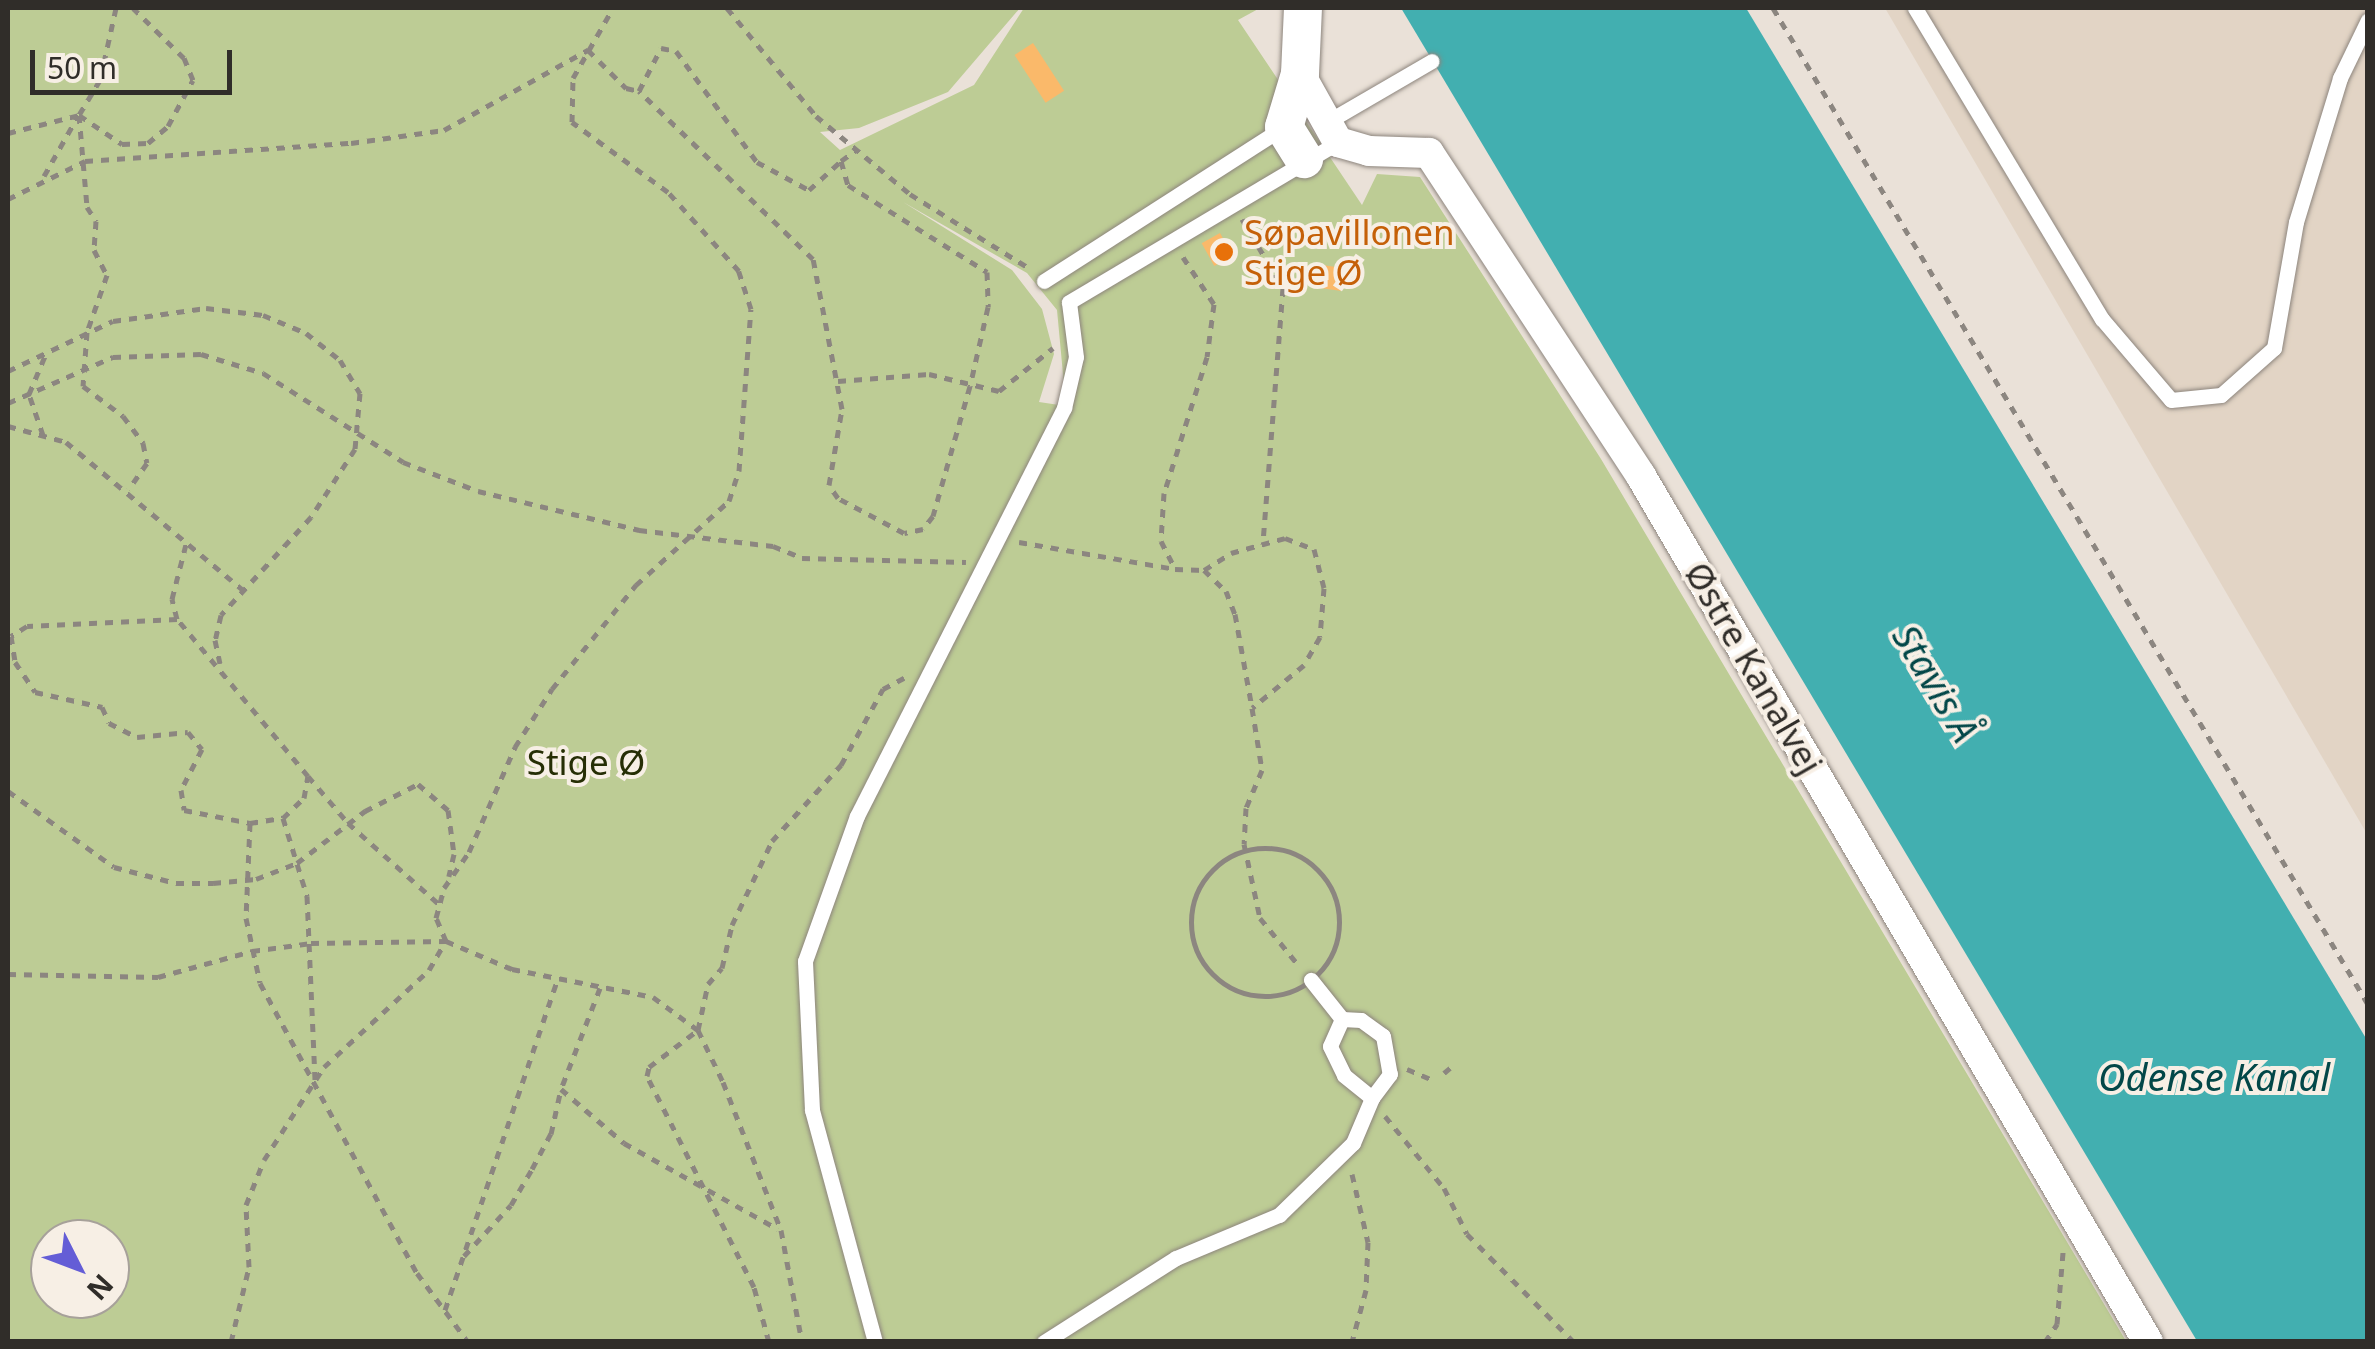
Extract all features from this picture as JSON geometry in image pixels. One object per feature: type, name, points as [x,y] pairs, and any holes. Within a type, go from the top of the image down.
[{"type":"street","points":[[1303,8],[1300,74],[1284,126],[1304,159]]},
{"type":"street","points":[[1300,74],[1332,132]]},
{"type":"street","name":"Østre Kanalvej","points":[[1332,132],[1370,151],[1430,152],[1641,476],[2148,1342]]},
{"type":"lane","points":[[1915,8],[2102,320],[2171,400],[2221,395],[2274,348],[2296,222],[2340,78],[2368,20]]},
{"type":"lane","points":[[876,1342],[812,1110],[805,961],[857,816],[1064,408],[1076,358],[1069,302],[1304,159],[1332,132],[1432,61]]},
{"type":"lane","points":[[1044,281],[1284,126]]},
{"type":"lane","points":[[1044,1342],[1176,1258],[1279,1215],[1353,1143],[1372,1098],[1390,1074],[1383,1036],[1361,1020],[1342,1019],[1311,980]]},
{"type":"lane","points":[[1342,1019],[1330,1046],[1344,1075],[1372,1098]]},
{"type":"path","points":[[42,178],[100,80],[116,8]]},
{"type":"path","points":[[8,134],[79,115],[122,144],[148,143],[188,98],[192,80],[184,58],[133,8]]},
{"type":"path","points":[[444,888],[552,689],[636,585],[729,501],[739,471],[751,309],[740,271],[668,192],[572,122],[573,78],[613,8]]},
{"type":"path","points":[[727,8],[816,116],[910,194],[1010,251],[1044,281]]},
{"type":"path","points":[[1773,8],[2368,1004]]},
{"type":"path","points":[[639,90],[653,56],[668,47],[758,162],[808,190],[856,150]]},
{"type":"path","points":[[588,50],[626,88],[639,90],[812,259],[842,409],[829,486],[838,498],[904,533],[923,529],[934,516],[988,307],[987,272],[848,185],[841,161]]},
{"type":"path","points":[[8,199],[42,178],[85,161],[351,144],[444,130],[588,50]]},
{"type":"path","points":[[79,115],[86,208],[96,221],[94,250],[108,276],[87,332],[83,386],[123,416],[143,443],[147,463],[130,489]]},
{"type":"path","points":[[1232,202],[1284,288],[1263,544]]},
{"type":"path","points":[[1170,238],[1214,304],[1207,357],[1164,493],[1161,542],[1174,569]]},
{"type":"path","points":[[8,371],[87,332],[155,312],[206,308],[263,316],[306,333],[340,360],[360,393],[357,430],[338,483],[222,615],[214,640],[220,665]]},
{"type":"path","points":[[838,381],[930,374],[998,391],[1073,333]]},
{"type":"path","points":[[8,403],[113,357],[201,354],[263,373],[403,462],[478,491],[639,530],[772,546],[802,558],[984,562]]},
{"type":"path","points":[[43,435],[29,394],[45,356]]},
{"type":"path","points":[[8,426],[66,442],[130,489],[244,590]]},
{"type":"path","points":[[997,536],[1174,569],[1204,570],[1285,538],[1314,548],[1324,588],[1320,637],[1304,665],[1252,708]]},
{"type":"path","points":[[186,540],[172,599],[177,618],[348,823],[440,906]]},
{"type":"path","points":[[1204,570],[1226,591],[1234,614],[1262,770],[1246,808],[1245,851],[1260,918],[1311,980]]},
{"type":"path","points":[[177,618],[28,626],[12,636],[15,662],[36,692],[102,707],[109,723],[136,737],[188,732],[202,749],[181,790],[184,810],[250,824],[283,818],[304,798],[308,776]]},
{"type":"path","points":[[769,1342],[754,1287],[646,1076],[649,1067],[698,1030],[708,984],[722,968],[732,925],[772,841],[842,765],[883,689],[940,650]]},
{"type":"path","points":[[8,790],[114,867],[176,884],[244,881],[297,862],[348,823],[418,784],[448,810],[454,854],[436,918],[446,941]]},
{"type":"path","points":[[283,818],[297,862],[311,943],[316,1084]]},
{"type":"path","points":[[250,824],[244,881],[260,983],[417,1273],[468,1342]]},
{"type":"path","points":[[1245,851],[1298,856],[1334,893],[1337,940],[1311,980],[1285,994],[1247,994],[1213,976],[1198,954],[1191,929],[1197,891],[1214,868],[1245,851]]},
{"type":"path","points":[[231,1342],[249,1267],[246,1205],[264,1160],[316,1084],[373,1016],[429,970],[446,941]]},
{"type":"path","points":[[8,974],[158,977],[252,951],[311,943],[446,941],[512,969],[653,997],[698,1030],[781,1230],[802,1342]]},
{"type":"path","points":[[445,1310],[558,978]]},
{"type":"path","points":[[463,1258],[511,1204],[551,1134],[561,1089],[601,986]]},
{"type":"path","points":[[561,1089],[624,1143],[706,1194],[781,1230]]},
{"type":"path","points":[[1372,1098],[1444,1188],[1466,1234],[1539,1313],[1574,1342]]},
{"type":"path","points":[[1352,1342],[1366,1290],[1368,1242],[1353,1186],[1353,1143]]},
{"type":"path","points":[[2045,1342],[2062,1291],[2064,1194]]},
{"type":"shaded area","points":[[1885,8],[2367,8],[2367,834]]},
{"type":"green space","name":"Stige Ø","points":[[8,8],[1020,8],[948,92],[859,128],[820,132],[840,150],[974,85],[1024,8],[1260,8],[1238,20],[1362,205],[1377,174],[1420,177],[1601,459],[2126,1341],[8,1342]],"holes":[[[903,202],[1027,273],[1057,310],[1066,406],[1039,402],[1054,354],[1042,309],[1012,270]]]},
{"type":"water","name":"Odense Kanal","points":[[1401,8],[1746,8],[2367,1040],[2367,1341],[2197,1341]]},
{"type":"building","points":[[1033,43],[1064,91],[1046,103],[1015,55]]},
{"type":"building","points":[[1220,233],[1233,256],[1214,266],[1202,243]]},
{"type":"building","points":[[1315,264],[1345,268],[1342,291],[1312,287]]},
{"type":"place","name":"Søpavillonen Stige Ø","points":[[1224,252]]},
{"type":"water label","name":"Stavis Å","points":[[1936,683]]}]
